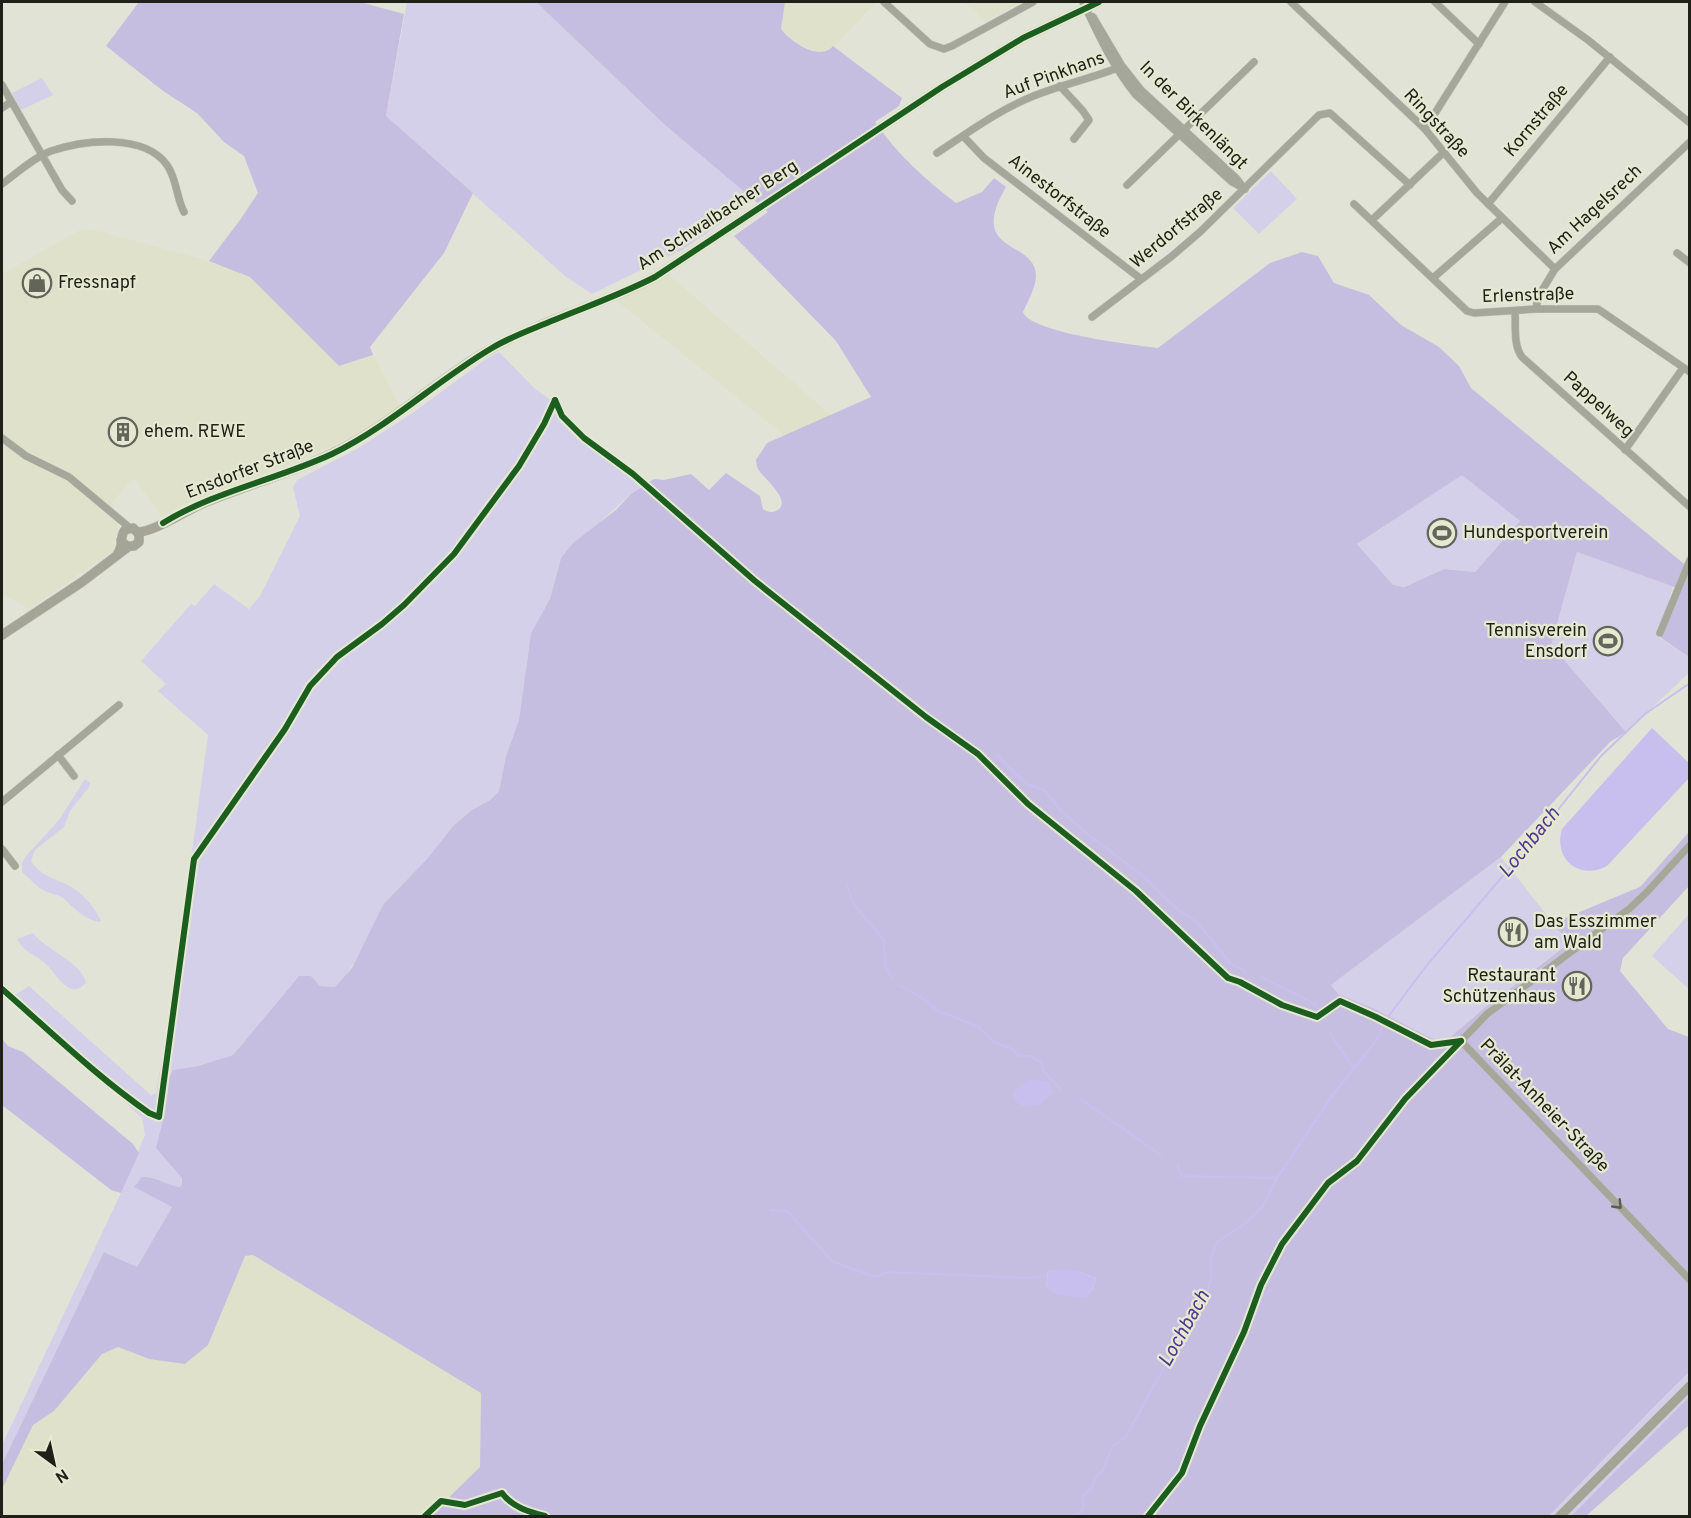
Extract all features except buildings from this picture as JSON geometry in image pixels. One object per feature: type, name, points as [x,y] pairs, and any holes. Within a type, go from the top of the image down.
[{"type":"main road","name":"Am Schwalbacher Berg","points":[[348,446],[493,348],[520,334],[616,296],[655,277],[942,87],[1023,38],[1084,5],[1099,2]]},
{"type":"main road","name":"Ensdorfer Straße","points":[[130,537],[163,524],[219,496],[313,462],[348,446]]},
{"type":"main road","points":[[2,635],[116,557],[130,537]]},
{"type":"main road","points":[[1560,1516],[1689,1386]]},
{"type":"street","points":[[884,2],[930,44],[944,49],[1033,2]]},
{"type":"street","name":"Ringstraße","points":[[1291,2],[1425,129],[1488,204],[1555,269]]},
{"type":"street","points":[[1435,2],[1479,44]]},
{"type":"street","points":[[1425,129],[1505,2]]},
{"type":"street","points":[[1535,2],[1610,57],[1689,123]]},
{"type":"street","name":"In der Birkenlängt","points":[[1084,5],[1104,33],[1120,67],[1182,133],[1236,178],[1245,189]]},
{"type":"street","name":"Kornstraße","points":[[1488,204],[1610,57]]},
{"type":"street","points":[[1127,185],[1254,62]]},
{"type":"street","name":"Auf Pinkhans","points":[[936,153],[1015,104],[1060,86],[1120,67]]},
{"type":"street","points":[[2,85],[41,156],[62,190],[72,201]]},
{"type":"street","points":[[1060,86],[1089,120],[1074,139]]},
{"type":"street","points":[[2,108],[11,102]]},
{"type":"street","name":"Werdorfstraße","points":[[1092,316],[1172,256],[1245,189],[1319,115],[1325,112],[1330,113],[1410,185]]},
{"type":"street","name":"Ainestorfstraße","points":[[963,136],[984,158],[1141,279]]},
{"type":"street","name":"Am Hagelsrech","points":[[1536,309],[1538,297],[1555,269],[1689,142]]},
{"type":"street","points":[[2,184],[41,156],[59,149],[103,143],[134,144],[145,147],[161,158],[172,172],[184,212]]},
{"type":"street","points":[[1372,220],[1444,152]]},
{"type":"street","name":"Erlenstraße","points":[[1354,204],[1467,311],[1474,313],[1536,309],[1603,311],[1686,370]]},
{"type":"street","points":[[1433,278],[1502,218]]},
{"type":"street","points":[[1677,253],[1689,263]]},
{"type":"street","name":"Pappelweg","points":[[1515,311],[1516,344],[1522,357],[1689,507]]},
{"type":"street","points":[[1625,450],[1686,370]]},
{"type":"street","points":[[2,438],[34,460],[61,472],[107,508],[130,537]]},
{"type":"street","points":[[1660,633],[1689,560]]},
{"type":"street","points":[[2,802],[119,705]]},
{"type":"street","points":[[58,755],[74,776]]},
{"type":"street","name":"Prälat-Anheier-Straße","points":[[1689,845],[1629,909],[1487,1014],[1461,1041],[1689,1280]]},
{"type":"street","points":[[2,849],[15,866]]},
{"type":"shaded area","points":[[139,2],[360,2],[404,14],[386,116],[473,193],[444,253],[370,347],[373,355],[339,366],[250,277],[209,261],[258,193],[244,156],[224,142],[197,113],[163,91],[106,46]]},
{"type":"shaded area","points":[[407,2],[536,2],[665,125],[754,200],[684,249],[592,294],[566,277],[386,116]]},
{"type":"shaded area","points":[[536,2],[785,2],[781,29],[798,44],[821,52],[833,46],[902,98],[899,106],[875,122],[902,156],[934,185],[956,203],[982,192],[994,178],[1006,187],[996,209],[994,224],[998,235],[1033,264],[1036,280],[1023,312],[1030,319],[1044,326],[1084,337],[1158,348],[1270,263],[1302,252],[1318,256],[1334,283],[1369,295],[1401,325],[1439,347],[1459,366],[1471,388],[1689,568],[1689,657],[1661,638],[1680,589],[1577,552],[1551,645],[1626,732],[1610,742],[1501,857],[1331,985],[1338,994],[1375,1009],[1431,1038],[1447,1040],[1483,1009],[1569,943],[1553,923],[1640,887],[1689,832],[1689,886],[1623,958],[1620,971],[1668,1029],[1689,1037],[1689,1372],[1549,1516],[430,1516],[480,1467],[481,1393],[253,1255],[245,1256],[208,1345],[185,1364],[149,1359],[118,1347],[102,1354],[54,1411],[33,1425],[2,1489],[2,1464],[104,1252],[137,1267],[172,1207],[134,1187],[142,1177],[180,1187],[182,1184],[182,1178],[156,1148],[165,1112],[169,1078],[173,1070],[198,1066],[233,1055],[299,976],[311,976],[320,986],[335,987],[352,968],[383,905],[427,859],[453,826],[499,791],[506,756],[519,720],[531,633],[550,599],[561,558],[573,543],[616,510],[631,494],[654,479],[664,480],[691,474],[709,490],[726,473],[760,496],[763,509],[770,512],[776,511],[781,507],[780,496],[758,469],[756,462],[767,443],[871,397],[836,341],[734,236],[768,212],[665,125]],"holes":[[[1462,475],[1520,521],[1475,572],[1444,569],[1404,587],[1393,585],[1357,544]],[[1048,1271],[1080,1272],[1096,1278],[1093,1290],[1046,1287]]]},
{"type":"shaded area","points":[[785,2],[876,2],[830,51],[821,53],[799,44],[781,29]]},
{"type":"shaded area","points":[[964,2],[1022,2],[985,21]]},
{"type":"shaded area","points":[[42,78],[53,95],[21,110],[12,93]]},
{"type":"shaded area","points":[[1271,171],[1297,199],[1259,234],[1233,208]]},
{"type":"shaded area","points":[[82,229],[99,231],[209,261],[250,276],[339,366],[373,355],[400,406],[344,440],[303,459],[187,503],[162,517],[135,479],[130,481],[112,503],[118,529],[113,551],[28,609],[2,593],[2,274]]},
{"type":"shaded area","points":[[668,274],[831,415],[785,436],[617,301]]},
{"type":"shaded area","points":[[499,352],[534,388],[562,408],[586,435],[632,467],[648,483],[631,494],[561,558],[550,599],[531,633],[519,720],[506,756],[499,791],[453,826],[427,859],[341,982],[335,987],[320,986],[311,976],[299,976],[233,1055],[198,1066],[173,1070],[169,1078],[162,1128],[182,1178],[182,1184],[180,1187],[142,1177],[135,1187],[172,1207],[137,1267],[105,1252],[2,1464],[2,1445],[119,1197],[145,1135],[142,1118],[105,1083],[7,1000],[29,986],[151,1095],[156,1094],[208,735],[158,691],[166,684],[141,661],[191,604],[195,606],[214,584],[249,609],[260,596],[300,516],[293,487],[297,480],[357,449]]},
{"type":"shaded area","name":"Hundesportverein","points":[[1462,474],[1520,521],[1475,572],[1444,569],[1403,587],[1393,585],[1357,544]]},
{"type":"shaded area","name":"Tennisverein Ensdorf","points":[[1577,552],[1673,586],[1658,637],[1689,657],[1689,673],[1626,732],[1550,645]]},
{"type":"shaded area","points":[[1652,728],[1689,763],[1689,778],[1607,866],[1597,870],[1578,869],[1565,858],[1561,850],[1562,829]]},
{"type":"shaded area","points":[[85,779],[90,783],[89,787],[70,811],[64,827],[35,850],[31,861],[51,878],[72,887],[82,895],[95,910],[101,921],[99,922],[84,916],[61,897],[42,889],[22,872],[22,863],[26,856],[59,820]]},
{"type":"shaded area","points":[[1501,857],[1553,923],[1640,887],[1483,1009],[1447,1040],[1431,1038],[1375,1009],[1338,994],[1331,985]]},
{"type":"shaded area","points":[[1689,914],[1689,989],[1652,956]]},
{"type":"shaded area","points":[[33,933],[78,968],[86,982],[81,988],[75,989],[65,985],[46,964],[23,947],[17,939]]},
{"type":"shaded area","points":[[2,1039],[8,1046],[23,1052],[133,1144],[139,1153],[121,1193],[111,1190],[2,1105]]},
{"type":"shaded area","points":[[1030,1080],[1048,1081],[1053,1092],[1041,1104],[1024,1107],[1015,1101],[1013,1092]]},
{"type":"shaded area","points":[[253,1255],[481,1392],[480,1467],[430,1516],[2,1516],[2,1489],[33,1425],[54,1411],[102,1354],[118,1347],[149,1359],[208,1345],[245,1256]]},
{"type":"shaded area","points":[[1062,1269],[1096,1278],[1093,1290],[1086,1298],[1056,1294],[1046,1287],[1048,1271]]},
{"type":"shaded area","points":[[1689,1372],[1689,1397],[1571,1516],[1549,1516],[1649,1412]]},
{"type":"shaded area","points":[[1689,1397],[1689,1425],[1586,1516],[1571,1516]]},
{"type":"waterway","name":"Lochbach","points":[[1387,1018],[1427,965],[1537,836],[1601,756],[1645,714],[1690,683]]},
{"type":"waterway","points":[[997,755],[1022,780],[1044,790],[1062,812],[1085,832],[1144,877],[1178,910],[1197,922],[1230,963],[1246,972]]},
{"type":"waterway","points":[[847,886],[855,906],[884,940],[885,965],[892,978]]},
{"type":"waterway","points":[[1261,977],[1317,1005]]},
{"type":"waterway","points":[[901,986],[924,999],[938,1011],[977,1026],[994,1042],[1012,1049],[1019,1056],[1031,1056],[1042,1063],[1043,1071],[1061,1089]]},
{"type":"waterway","name":"Lochbach","points":[[1070,1516],[1082,1512],[1083,1497],[1103,1470],[1112,1447],[1126,1436],[1187,1326],[1205,1301],[1212,1275],[1210,1260],[1217,1242],[1246,1223],[1262,1207],[1277,1178],[1331,1097],[1376,1041],[1382,1027]]},
{"type":"waterway","points":[[1330,1034],[1354,1068]]},
{"type":"waterway","points":[[1080,1099],[1161,1155]]},
{"type":"waterway","points":[[1178,1165],[1181,1176],[1277,1178]]},
{"type":"waterway","points":[[771,1210],[787,1211],[833,1262],[876,1277],[886,1272],[1028,1278],[1047,1276]]},
{"type":"cycle path","points":[[163,523],[203,502],[332,454],[374,430],[471,361],[500,344],[655,277],[942,87],[1023,38],[1099,2]]},
{"type":"cycle path","points":[[555,400],[562,416],[584,438],[633,474],[755,581],[926,717],[978,754],[1028,804],[1136,891],[1228,978],[1282,1005],[1317,1017],[1340,1001],[1431,1045],[1461,1041]]},
{"type":"cycle path","points":[[2,989],[110,1084],[149,1113],[159,1117],[194,859],[285,729],[310,686],[337,657],[404,605],[454,554],[519,466],[544,424],[555,400]]},
{"type":"cycle path","points":[[1148,1516],[1182,1473],[1200,1426],[1244,1332],[1261,1285],[1282,1244],[1328,1183],[1357,1161],[1405,1099],[1461,1041]]},
{"type":"cycle path","points":[[425,1516],[441,1501],[465,1505],[502,1493],[527,1511],[545,1516]]},
{"type":"place","name":"Fressnapf","points":[[37,283]]},
{"type":"place","name":"ehem. REWE","points":[[123,432]]},
{"type":"place","name":"Hundesportverein","points":[[1442,533]]},
{"type":"place","name":"Tennisverein Ensdorf","points":[[1608,641]]},
{"type":"place","name":"Das Esszimmer am Wald","points":[[1513,932]]},
{"type":"place","name":"Restaurant Schützenhaus","points":[[1577,986]]}]
